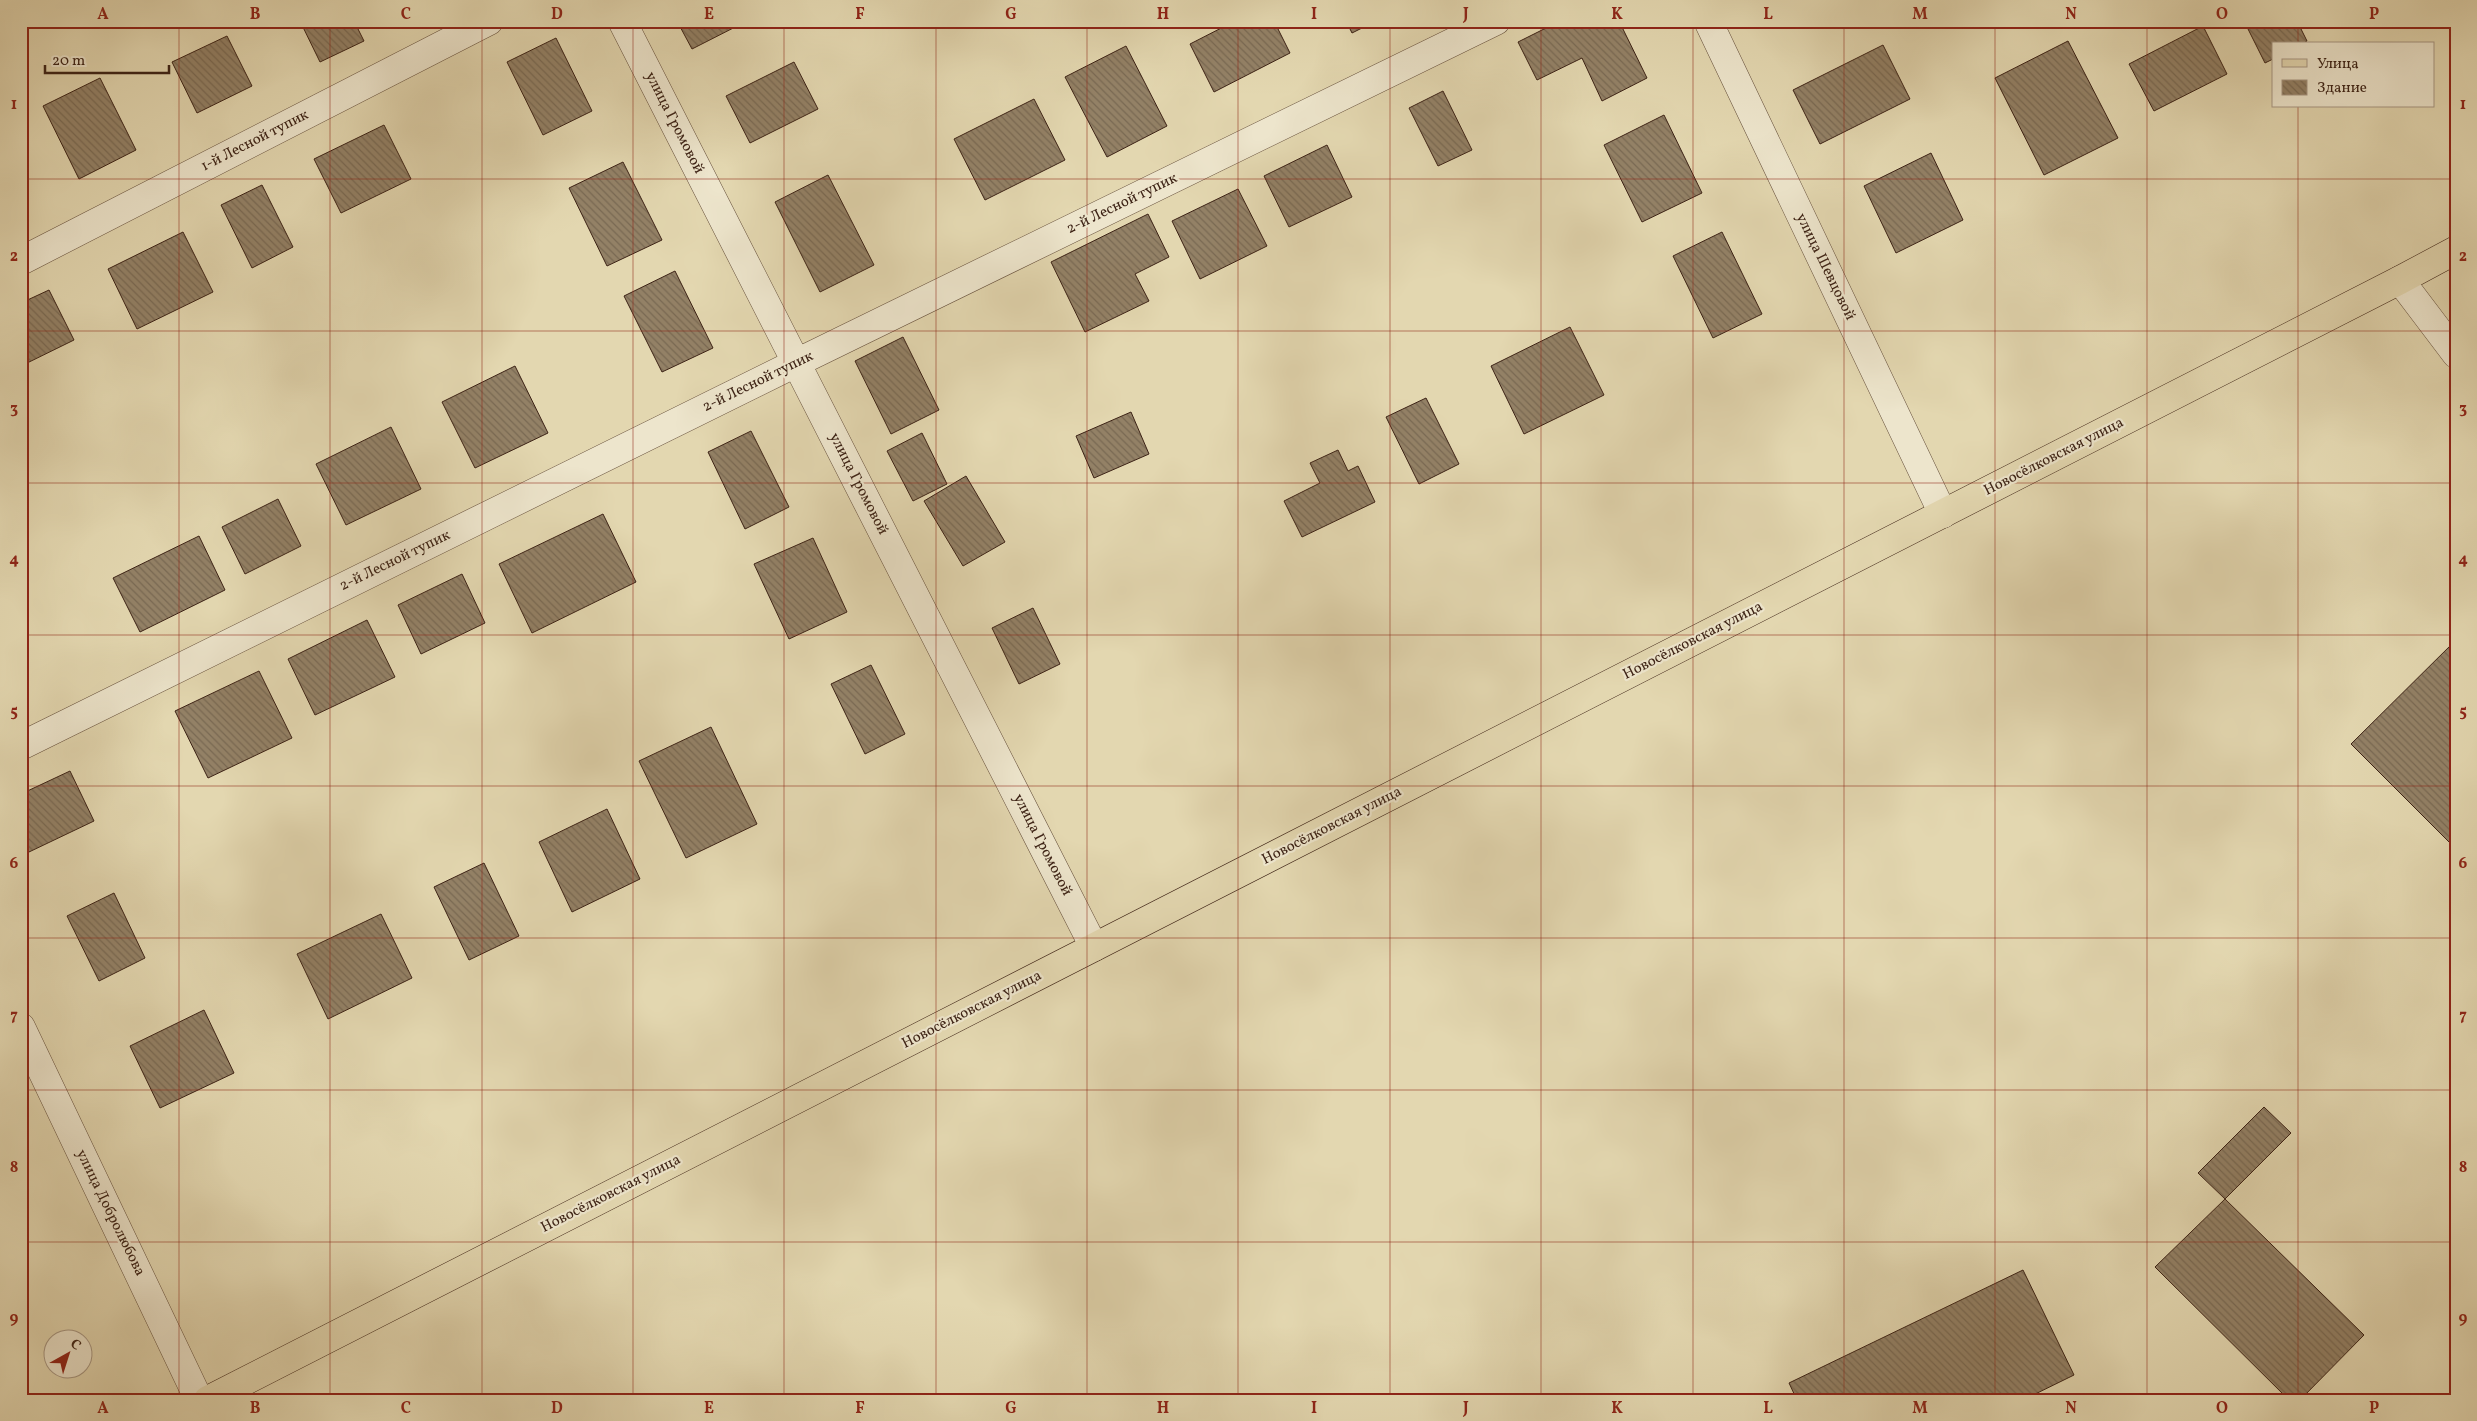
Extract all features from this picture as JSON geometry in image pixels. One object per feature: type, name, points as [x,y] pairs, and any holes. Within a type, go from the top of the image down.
[{"type":"main road","name":"Новосёлковская улица","points":[[208,1400],[2456,250]]},
{"type":"street","name":"1-й Лесной тупик","points":[[21,261],[489,21]]},
{"type":"street","name":"улица Громовой","points":[[622,21],[1094,947]]},
{"type":"street","name":"2-й Лесной тупик","points":[[21,746],[796,363],[1496,21]]},
{"type":"street","name":"улица Шевцовой","points":[[1708,21],[1943,514]]},
{"type":"street","points":[[2400,280],[2456,354]]},
{"type":"street","name":"улица Добролюбова","points":[[21,1027],[199,1400]]},
{"type":"building","points":[[300,21],[354,21],[364,41],[320,62]]},
{"type":"building","points":[[677,21],[747,21],[692,49]]},
{"type":"building","points":[[1235,21],[1274,21],[1290,53],[1214,92],[1190,44]]},
{"type":"building","points":[[1346,21],[1376,21],[1352,33]]},
{"type":"building","points":[[1560,21],[1619,21],[1647,78],[1602,101],[1582,58],[1537,80],[1518,42]]},
{"type":"building","points":[[2244,21],[2297,21],[2307,41],[2272,42],[2272,60],[2265,63]]},
{"type":"building","points":[[2203,26],[2227,74],[2154,111],[2129,64]]},
{"type":"building","points":[[227,36],[252,86],[197,113],[172,62]]},
{"type":"building","points":[[556,38],[592,111],[543,135],[507,62]]},
{"type":"building","points":[[2068,41],[2118,138],[2044,175],[1995,78]]},
{"type":"building","points":[[1883,45],[1910,99],[1820,144],[1793,90]]},
{"type":"building","points":[[1126,46],[1167,126],[1107,157],[1065,77]]},
{"type":"building","points":[[794,62],[818,109],[750,143],[726,96]]},
{"type":"building","points":[[100,78],[136,150],[79,179],[43,106]]},
{"type":"building","points":[[1443,91],[1472,150],[1438,166],[1409,108]]},
{"type":"building","points":[[1034,99],[1065,160],[985,200],[954,139]]},
{"type":"building","points":[[1664,115],[1702,193],[1642,222],[1604,145]]},
{"type":"building","points":[[384,125],[411,179],[341,213],[314,159]]},
{"type":"building","points":[[1327,145],[1352,197],[1289,227],[1264,176]]},
{"type":"building","points":[[1931,153],[1963,220],[1896,253],[1864,186]]},
{"type":"building","points":[[623,162],[662,240],[607,266],[569,188]]},
{"type":"building","points":[[828,175],[874,265],[820,292],[775,202]]},
{"type":"building","points":[[262,185],[293,247],[252,268],[221,205]]},
{"type":"building","points":[[1238,189],[1267,246],[1200,279],[1172,221]]},
{"type":"building","points":[[1148,214],[1169,257],[1135,274],[1149,301],[1085,332],[1051,262]]},
{"type":"building","points":[[183,232],[213,292],[137,329],[108,269]]},
{"type":"building","points":[[1722,232],[1762,314],[1713,338],[1673,256]]},
{"type":"building","points":[[675,271],[713,348],[662,372],[624,296]]},
{"type":"building","points":[[49,290],[74,340],[21,366],[21,303]]},
{"type":"building","points":[[1570,327],[1604,395],[1524,434],[1491,366]]},
{"type":"building","points":[[903,337],[939,410],[891,434],[855,361]]},
{"type":"building","points":[[515,366],[548,433],[475,468],[442,402]]},
{"type":"building","points":[[1426,398],[1459,464],[1419,484],[1386,417]]},
{"type":"building","points":[[1131,412],[1149,454],[1094,478],[1076,436]]},
{"type":"building","points":[[391,427],[421,489],[346,525],[316,464]]},
{"type":"building","points":[[751,431],[789,507],[745,529],[708,452]]},
{"type":"building","points":[[922,433],[947,484],[913,501],[887,451]]},
{"type":"building","points":[[1338,450],[1348,471],[1358,466],[1375,502],[1302,537],[1284,501],[1320,483],[1310,463]]},
{"type":"building","points":[[966,476],[1005,542],[963,566],[924,501]]},
{"type":"building","points":[[278,499],[301,546],[245,574],[222,527]]},
{"type":"building","points":[[603,514],[636,582],[532,633],[499,564]]},
{"type":"building","points":[[199,536],[225,590],[140,632],[113,578]]},
{"type":"building","points":[[813,538],[847,612],[789,639],[754,564]]},
{"type":"building","points":[[462,574],[485,623],[421,654],[398,605]]},
{"type":"building","points":[[1033,608],[1060,664],[1019,684],[992,628]]},
{"type":"building","points":[[367,620],[395,677],[315,715],[288,659]]},
{"type":"building","points":[[2456,640],[2456,849],[2351,744]]},
{"type":"building","points":[[871,665],[905,734],[865,754],[831,684]]},
{"type":"building","points":[[259,671],[292,738],[208,778],[175,711]]},
{"type":"building","points":[[711,727],[757,824],[686,858],[639,761]]},
{"type":"building","points":[[70,771],[94,821],[29,852],[21,836],[21,794]]},
{"type":"building","points":[[607,809],[640,879],[572,912],[539,842]]},
{"type":"building","points":[[484,863],[519,936],[469,960],[434,887]]},
{"type":"building","points":[[114,893],[145,958],[99,981],[67,916]]},
{"type":"building","points":[[381,914],[412,978],[328,1019],[297,954]]},
{"type":"building","points":[[204,1010],[234,1073],[160,1108],[130,1046]]},
{"type":"building","points":[[2264,1107],[2291,1133],[2225,1199],[2198,1173]]},
{"type":"building","points":[[2225,1199],[2364,1335],[2300,1400],[2289,1400],[2155,1267]]},
{"type":"building","points":[[2023,1270],[2074,1375],[2023,1400],[1797,1400],[1789,1383]]}]
